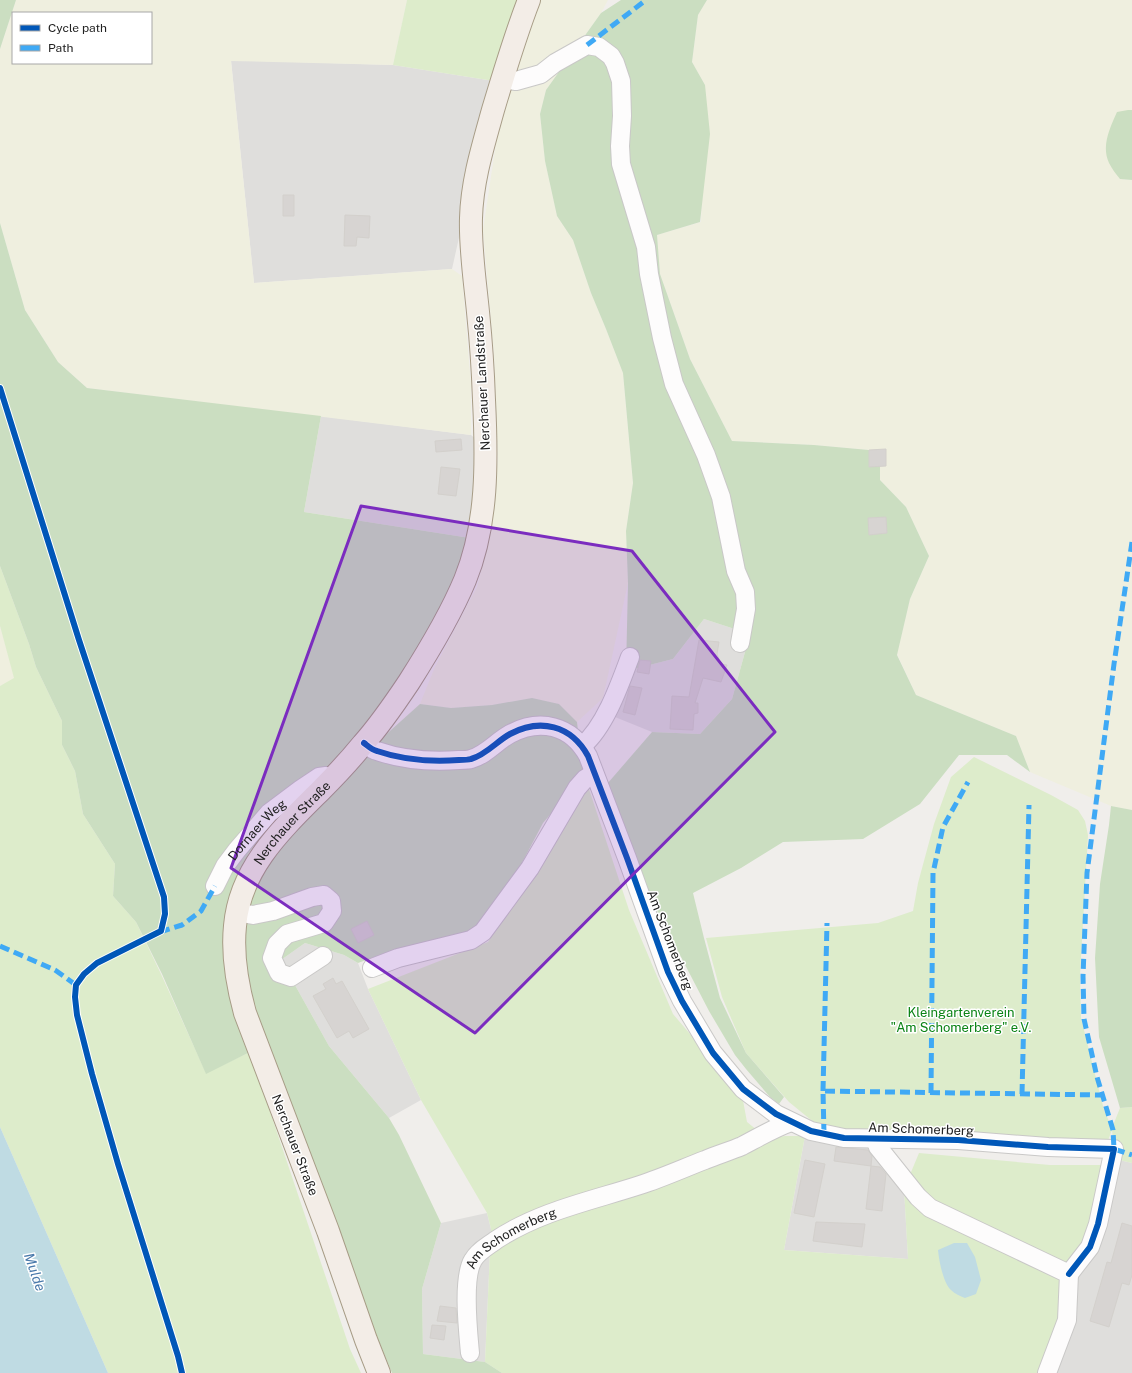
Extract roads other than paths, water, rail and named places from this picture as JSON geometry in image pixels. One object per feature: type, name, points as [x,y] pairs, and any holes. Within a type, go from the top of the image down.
[{"type":"main road","name":"Nerchauer Landstraße","points":[[364,743],[387,714],[441,630],[464,583],[480,528],[485,478],[485,419],[482,345],[474,268],[471,220],[473,192],[476,171],[502,79],[514,38],[529,0]]},
{"type":"main road","name":"Nerchauer Straße","points":[[364,743],[332,779],[286,825],[265,850],[248,880],[236,912],[234,946],[237,983],[245,1013],[328,1231],[379,1373]]},
{"type":"street","points":[[502,79],[516,81],[541,74],[555,63],[587,45],[599,47],[611,56],[615,63],[620,81],[622,116],[620,146],[621,164],[638,216],[646,247],[649,274],[662,338],[674,384],[706,455],[721,497],[736,571],[745,592],[746,609],[740,643]]},
{"type":"street","points":[[582,746],[589,740],[601,724],[630,657]]},
{"type":"street","name":"Am Schomerberg","points":[[364,743],[376,751],[400,756],[429,760],[471,759],[489,749],[510,734],[534,726],[552,727],[566,731],[582,746],[588,756],[593,774],[627,858],[668,972],[682,1001],[713,1053],[743,1089],[761,1104],[791,1122],[811,1131],[844,1138],[958,1140],[1048,1147],[1114,1149],[1098,1224],[1090,1247],[1069,1274],[930,1208],[918,1197],[878,1147],[875,1139]]},
{"type":"street","points":[[372,968],[398,958],[471,940],[483,932],[530,868],[577,788],[585,779],[593,774]]},
{"type":"street","name":"Dornaer Weg","points":[[215,886],[225,866],[269,813],[319,777],[326,776],[332,779]]},
{"type":"street","points":[[236,912],[252,915],[273,911],[312,897],[324,895],[331,901],[332,911],[324,923],[288,934],[277,944],[272,958],[279,973],[291,977],[323,956]]},
{"type":"street","points":[[760,1135],[761,1104]]},
{"type":"street","name":"Am Schomerberg","points":[[470,1353],[467,1322],[467,1294],[470,1265],[474,1258],[485,1247],[508,1232],[550,1213],[640,1185],[742,1146],[760,1135],[791,1122]]},
{"type":"street","points":[[1047,1373],[1067,1320],[1069,1274]]},
{"type":"water","name":"Mulde","points":[[0,1127],[108,1373],[0,1373]]},
{"type":"water","points":[[954,1243],[967,1243],[975,1257],[981,1280],[976,1294],[965,1298],[954,1293],[948,1287],[940,1265],[938,1250]]},
{"type":"park label","name":"Kleingartenverein \"Am Schomerberg\" e.V.","points":[[961,1020]]}]
